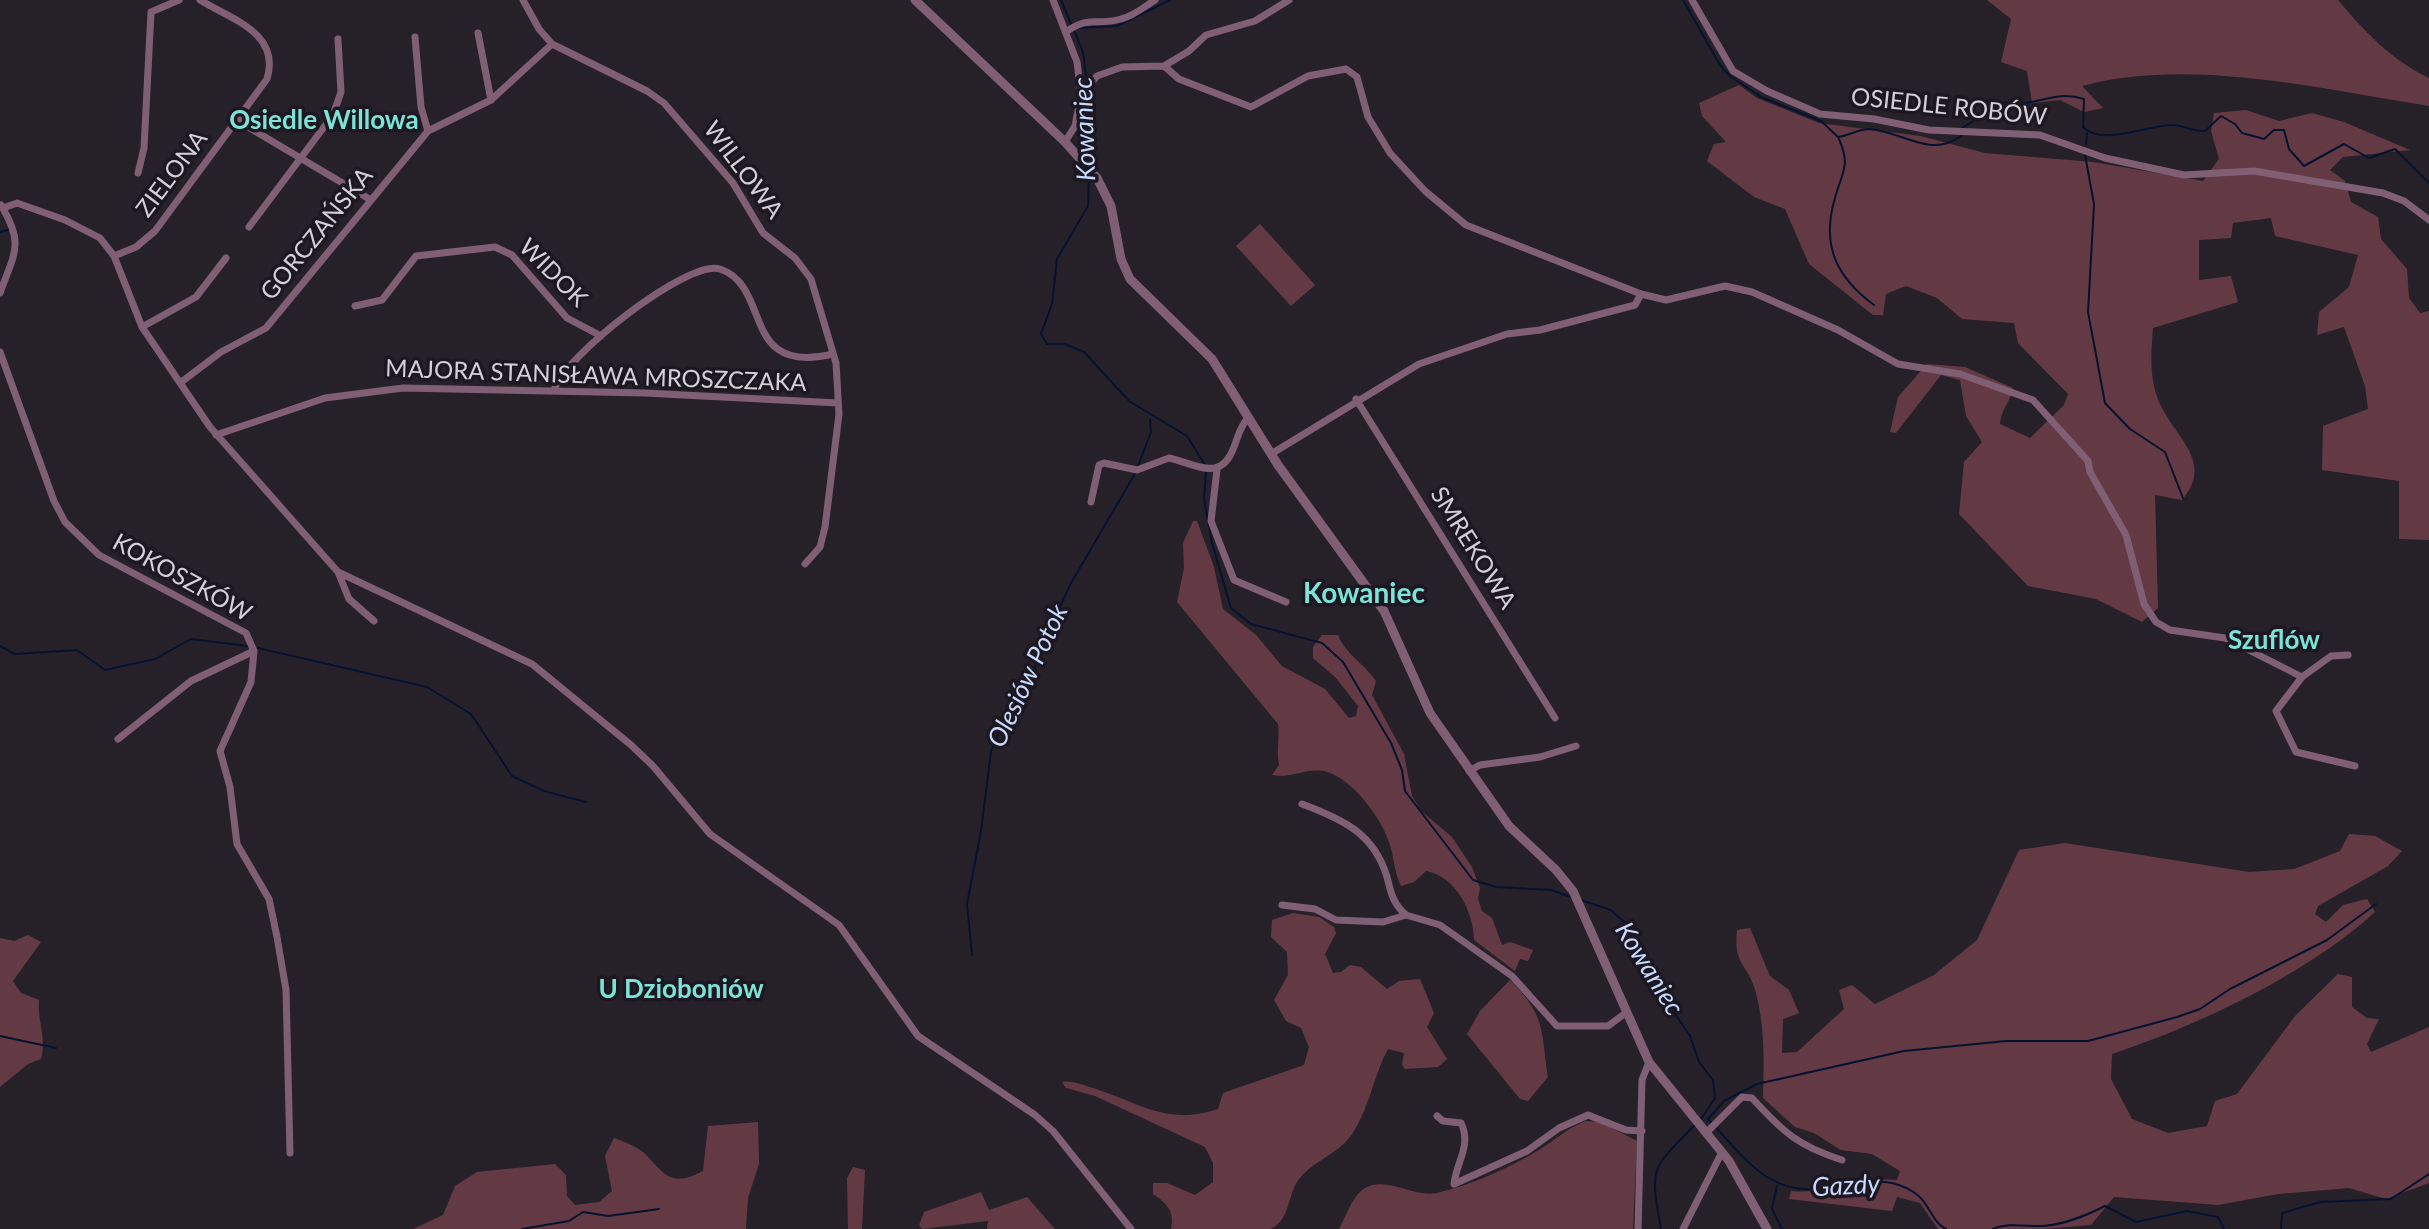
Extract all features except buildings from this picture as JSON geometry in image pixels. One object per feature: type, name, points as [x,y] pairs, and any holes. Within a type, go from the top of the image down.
[{"type":"street","points":[[138,173],[144,148],[151,12],[179,0]]},
{"type":"street","name":"ZIELONA","points":[[114,256],[136,247],[155,231],[265,83],[270,65],[269,52],[251,29],[200,0]]},
{"type":"street","name":"WILLOWA","points":[[523,0],[539,29],[552,44],[647,91],[674,115],[733,183],[763,233],[805,269],[833,354],[838,403],[838,432],[825,527],[820,547],[805,564]]},
{"type":"street","points":[[915,0],[1065,142],[1097,178],[1111,206],[1119,253],[1130,279],[1206,352],[1271,454],[1384,611],[1420,698],[1469,771],[1509,826],[1556,870],[1573,891],[1649,1062],[1707,1130],[1767,1229]]},
{"type":"street","points":[[1053,0],[1077,62],[1082,92],[1075,126],[1065,142]]},
{"type":"street","points":[[1066,32],[1082,21],[1120,20],[1155,0]]},
{"type":"street","points":[[1082,92],[1093,80],[1122,67],[1164,66],[1189,51],[1206,35],[1255,21],[1289,0]]},
{"type":"street","name":"OSIEDLE ROBÓW","points":[[1692,0],[1733,71],[1767,91],[1820,114],[1874,119],[1929,130],[2040,135],[2105,158],[2184,175],[2254,171],[2383,193],[2404,201],[2429,220]]},
{"type":"street","points":[[478,33],[491,100]]},
{"type":"street","points":[[415,37],[421,107],[428,131]]},
{"type":"street","points":[[249,227],[338,104],[342,77],[338,39]]},
{"type":"street","name":"GORCZAŃSKA","points":[[180,383],[221,352],[266,328],[428,131],[491,100],[552,44]]},
{"type":"street","points":[[1164,66],[1179,79],[1251,107],[1308,76],[1346,69],[1357,77],[1368,117],[1390,153],[1425,191],[1466,225],[1641,294],[1666,300],[1725,286],[1752,292],[1812,322],[1838,330],[1898,364],[1960,374],[2033,400],[2088,461],[2090,472],[2126,535],[2144,604],[2156,622],[2170,630],[2225,638],[2302,677]]},
{"type":"street","points":[[238,121],[371,200]]},
{"type":"street","points":[[0,293],[17,243],[16,233],[1,206],[17,203],[82,227],[100,238],[114,256],[142,327],[216,435],[338,572],[349,599],[374,621]]},
{"type":"street","name":"WIDOK","points":[[355,306],[382,300],[416,256],[495,247],[512,255],[567,318],[601,336]]},
{"type":"street","points":[[142,327],[196,297],[226,258]]},
{"type":"street","name":"WIDOK","points":[[554,391],[561,374],[601,336],[653,295],[688,274],[714,268],[729,274],[740,284],[773,347],[782,352],[815,357],[833,354]]},
{"type":"street","points":[[1271,454],[1356,399],[1419,364],[1507,334],[1540,330],[1635,305],[1641,294]]},
{"type":"street","name":"KOKOSZKÓW","points":[[0,352],[54,501],[65,522],[99,555],[246,633],[254,651],[191,681],[118,739]]},
{"type":"street","name":"MAJORA STANISŁAWA MROSZCZAKA","points":[[216,435],[325,398],[359,391],[428,387],[838,403]]},
{"type":"street","name":"SMREKOWA","points":[[1356,399],[1555,718]]},
{"type":"street","points":[[1091,502],[1099,465],[1104,463],[1132,470],[1169,458],[1214,470],[1225,464],[1248,418]]},
{"type":"street","points":[[1214,470],[1211,521],[1234,580],[1286,602]]},
{"type":"street","points":[[338,572],[532,664],[631,745],[653,766],[710,834],[839,925],[865,957],[918,1036],[1035,1115],[1053,1131],[1131,1229]]},
{"type":"street","points":[[254,651],[251,682],[220,751],[220,760],[230,787],[237,844],[269,899],[277,937],[287,1021],[290,1153]]},
{"type":"street","points":[[2348,655],[2331,656],[2302,677],[2276,711],[2296,752],[2355,766]]},
{"type":"street","points":[[1469,771],[1480,765],[1540,757],[1576,746]]},
{"type":"street","points":[[1302,804],[1343,820],[1360,831],[1380,856],[1392,897],[1406,915]]},
{"type":"street","points":[[1282,905],[1315,909],[1336,920],[1383,922],[1406,915],[1440,925],[1512,976],[1557,1026],[1608,1026],[1627,1012]]},
{"type":"street","points":[[1638,1229],[1644,1070],[1649,1062]]},
{"type":"street","points":[[1643,1091],[1658,1074]]},
{"type":"street","points":[[1707,1130],[1742,1097],[1752,1098],[1789,1137],[1807,1149],[1842,1160]]},
{"type":"street","points":[[1437,1116],[1443,1121],[1461,1123],[1465,1132],[1464,1153],[1454,1184],[1527,1151],[1559,1128],[1588,1115],[1626,1130],[1642,1131]]},
{"type":"street","points":[[1683,1229],[1722,1152]]},
{"type":"shaded area","points":[[1987,0],[2338,0],[2379,44],[2402,63],[2429,78],[2429,106],[2255,79],[2166,74],[2082,86],[2103,108],[2084,112],[2060,100],[2032,103],[2027,71],[2001,62],[2011,19]]},
{"type":"shaded area","points":[[1739,85],[1757,98],[1819,123],[1920,136],[1985,153],[2093,162],[2203,181],[2219,159],[2211,131],[2214,113],[2246,110],[2279,121],[2312,113],[2344,122],[2410,150],[2343,157],[2330,170],[2345,181],[2351,202],[2378,217],[2381,239],[2407,269],[2409,298],[2420,313],[2429,311],[2429,540],[2399,539],[2399,481],[2322,470],[2323,426],[2368,409],[2365,386],[2344,327],[2317,335],[2319,312],[2349,287],[2358,255],[2275,236],[2271,218],[2233,223],[2231,238],[2199,240],[2199,280],[2231,276],[2238,302],[2153,328],[2152,365],[2156,393],[2189,450],[2195,474],[2182,500],[2155,495],[2158,608],[2142,622],[2096,599],[2028,586],[1959,514],[1964,462],[1982,442],[1966,416],[1960,380],[1941,375],[1896,433],[1890,432],[1898,397],[1927,364],[1965,367],[2013,388],[2000,424],[2030,438],[2064,405],[2068,394],[2018,343],[2014,323],[1962,319],[1937,298],[1906,286],[1886,294],[1883,315],[1873,315],[1809,264],[1785,209],[1754,197],[1707,161],[1714,144],[1726,142],[1702,116],[1699,103]]},
{"type":"shaded area","points":[[1260,224],[1315,285],[1291,306],[1236,246]]},
{"type":"shaded area","points":[[1193,521],[1197,521],[1214,567],[1223,609],[1256,635],[1282,666],[1325,689],[1349,718],[1356,716],[1358,706],[1335,677],[1313,658],[1313,647],[1322,635],[1338,635],[1376,681],[1372,695],[1404,754],[1412,796],[1421,811],[1452,837],[1472,867],[1480,888],[1478,899],[1482,911],[1492,918],[1502,945],[1510,942],[1533,950],[1528,961],[1520,959],[1515,971],[1474,940],[1467,908],[1446,880],[1426,871],[1414,882],[1401,886],[1383,828],[1364,799],[1346,783],[1337,776],[1321,771],[1272,775],[1279,765],[1278,724],[1177,602],[1184,568],[1183,543]]},
{"type":"shaded area","points":[[2349,834],[2375,836],[2402,851],[2388,866],[2318,906],[2315,914],[2326,922],[2343,905],[2367,899],[2375,912],[2348,935],[2285,977],[2216,1013],[2112,1054],[2111,1079],[2132,1119],[2168,1133],[2207,1126],[2215,1101],[2237,1094],[2295,1016],[2338,974],[2352,977],[2352,1007],[2367,1018],[2379,1019],[2367,1044],[2371,1052],[2429,1027],[2429,1183],[2386,1199],[2349,1188],[2278,1194],[2218,1205],[2114,1197],[2091,1225],[2044,1229],[1938,1229],[1920,1203],[1897,1197],[1892,1211],[1789,1199],[1791,1191],[1805,1192],[1883,1179],[1897,1180],[1900,1171],[1872,1154],[1841,1150],[1814,1133],[1795,1127],[1763,1098],[1761,1019],[1753,983],[1739,959],[1737,930],[1750,928],[1770,976],[1789,990],[1799,1013],[1783,1019],[1782,1053],[1797,1052],[1844,1009],[1839,990],[1852,985],[1875,1004],[1934,975],[1977,940],[2019,850],[2065,843],[2249,872],[2294,869],[2340,851]]},
{"type":"shaded area","points":[[1293,913],[1319,917],[1334,927],[1336,933],[1325,954],[1333,973],[1341,972],[1350,965],[1361,967],[1387,989],[1399,981],[1420,979],[1434,1013],[1427,1027],[1447,1059],[1438,1067],[1405,1069],[1402,1065],[1404,1053],[1388,1049],[1352,1134],[1297,1182],[1285,1215],[1276,1226],[1270,1229],[1171,1229],[1171,1213],[1153,1194],[1153,1183],[1167,1183],[1195,1195],[1213,1182],[1213,1163],[1205,1147],[1095,1096],[1066,1088],[1062,1082],[1081,1084],[1168,1114],[1200,1114],[1218,1109],[1223,1093],[1304,1065],[1309,1047],[1301,1028],[1286,1021],[1274,1000],[1288,975],[1287,952],[1271,937],[1272,920]]},
{"type":"shaded area","points":[[28,935],[41,942],[13,981],[21,993],[39,1000],[43,1052],[41,1059],[28,1064],[0,1087],[0,938],[14,941]]},
{"type":"shaded area","points":[[1510,980],[1536,1014],[1544,1047],[1548,1077],[1528,1101],[1520,1099],[1467,1034],[1480,1011]]},
{"type":"shaded area","points":[[1585,1121],[1600,1122],[1637,1141],[1633,1229],[1339,1229],[1353,1201],[1365,1188],[1383,1184],[1428,1194],[1450,1190],[1515,1163]]},
{"type":"shaded area","points":[[758,1122],[759,1164],[748,1198],[746,1229],[413,1229],[443,1215],[455,1186],[477,1172],[555,1164],[566,1175],[567,1196],[575,1205],[599,1202],[612,1191],[605,1156],[614,1138],[641,1150],[666,1175],[678,1179],[703,1171],[708,1126]]},
{"type":"shaded area","points":[[853,1167],[865,1170],[862,1229],[848,1229],[847,1178]]},
{"type":"shaded area","points":[[981,1192],[989,1210],[1027,1197],[1055,1229],[987,1229],[988,1221],[922,1229],[919,1225],[924,1212]]},
{"type":"waterway","name":"Kowaniec","points":[[1061,0],[1083,52],[1087,84]]},
{"type":"waterway","points":[[1079,28],[1117,26],[1170,0]]},
{"type":"waterway","points":[[1683,0],[1720,65],[1730,76],[1761,97],[1821,121],[1838,137],[1869,129],[1938,145],[1961,136]]},
{"type":"waterway","name":"Kowaniec","points":[[1088,90],[1089,164]]},
{"type":"waterway","points":[[1962,128],[2003,102],[2026,103],[2054,97],[2073,97],[2084,99],[2083,127],[2091,133],[2114,135],[2174,125],[2205,131],[2221,116],[2235,124],[2242,133],[2264,139],[2274,130],[2284,130],[2289,149],[2304,166],[2344,144],[2369,158],[2395,149],[2429,183]]},
{"type":"waterway","points":[[2086,144],[2087,133]]},
{"type":"waterway","points":[[1839,139],[1845,163],[1831,215],[1831,245],[1841,271],[1874,305]]},
{"type":"waterway","points":[[2085,155],[2094,204],[2088,312],[2105,403],[2130,429],[2165,452],[2183,498]]},
{"type":"waterway","name":"Kowaniec","points":[[1089,174],[1088,206],[1057,259],[1052,304],[1041,334],[1047,344],[1065,344],[1084,352],[1129,401],[1187,436],[1205,465]]},
{"type":"waterway","points":[[0,232],[8,230]]},
{"type":"waterway","name":"Olesiów Potok","points":[[1138,466],[1151,432],[1150,419]]},
{"type":"waterway","name":"Olesiów Potok","points":[[972,955],[967,904],[981,831],[991,751],[1006,716],[1035,670],[1037,657],[1071,583],[1136,472]]},
{"type":"waterway","name":"Kowaniec","points":[[1206,472],[1204,499],[1212,543],[1231,608],[1251,624],[1322,643],[1343,662],[1391,743],[1402,770],[1405,791],[1473,880],[1496,887],[1551,890],[1571,897]]},
{"type":"waterway","points":[[0,646],[15,654],[77,650],[105,670],[155,659],[191,639],[247,646]]},
{"type":"waterway","points":[[258,648],[427,687],[471,714],[512,776],[544,791],[586,802]]},
{"type":"waterway","name":"Kowaniec","points":[[1581,900],[1611,910],[1629,927],[1650,963],[1671,1008],[1690,1036],[1699,1062],[1713,1080],[1715,1098],[1701,1119]]},
{"type":"waterway","points":[[1708,1119],[1724,1101],[1757,1084],[1904,1051],[2006,1041],[2088,1041],[2177,1017],[2200,1009],[2230,989],[2327,940],[2376,904]]},
{"type":"waterway","points":[[0,1036],[56,1048]]},
{"type":"waterway","name":"Gazdy","points":[[1709,1120],[1748,1162],[1775,1182],[1810,1190],[1869,1182],[1892,1183],[1915,1193],[1946,1229]]},
{"type":"waterway","name":"Kowaniec","points":[[1661,1229],[1655,1192],[1658,1169],[1670,1150],[1696,1124]]},
{"type":"waterway","name":"Gazdy","points":[[2281,1229],[2282,1213],[2320,1202],[2391,1199],[2429,1174]]},
{"type":"waterway","points":[[1777,1186],[1772,1209],[1782,1229]]},
{"type":"waterway","name":"Gazdy","points":[[1993,1229],[2060,1223],[2105,1206],[2136,1222],[2187,1211],[2218,1217],[2224,1229]]},
{"type":"waterway","points":[[522,1229],[569,1221],[583,1212],[608,1216],[659,1209]]},
{"type":"district","name":"Osiedle Willowa","points":[[324,121]]},
{"type":"district","name":"Kowaniec","points":[[1364,594]]},
{"type":"district","name":"Szuflów","points":[[2274,641]]},
{"type":"district","name":"U Dzioboniów","points":[[681,990]]}]
